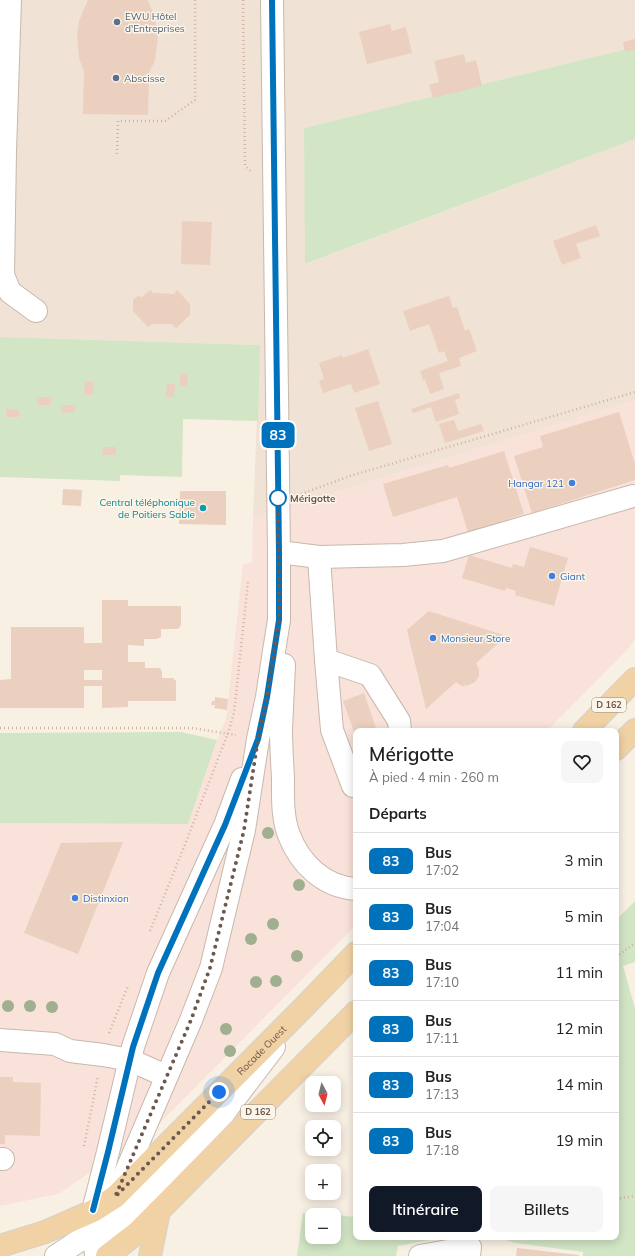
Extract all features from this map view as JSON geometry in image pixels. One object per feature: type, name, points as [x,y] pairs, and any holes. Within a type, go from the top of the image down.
[{"type":"main road","name":"D 162","points":[[587,728],[635,679]]},
{"type":"main road","points":[[619,746],[635,730]]},
{"type":"main road","name":"Rocade Ouest","points":[[0,1246],[45,1232],[94,1221],[115,1197],[353,956]]},
{"type":"main road","name":"D 162","points":[[117,1246],[159,1211],[353,1015]]},
{"type":"main road","points":[[150,1256],[159,1211]]},
{"type":"street","points":[[10,0],[3,276],[10,292],[36,312]]},
{"type":"street","points":[[272,0],[279,620],[284,659],[281,730],[283,809],[288,834],[298,855],[312,871],[328,881],[353,889]]},
{"type":"street","points":[[279,552],[319,557],[403,555],[443,551],[633,496]]},
{"type":"street","points":[[319,557],[332,730],[353,786]]},
{"type":"street","points":[[117,1246],[115,1197],[191,1020],[210,968],[244,830],[279,620]]},
{"type":"street","points":[[326,660],[370,675],[399,721],[400,728]]},
{"type":"street","points":[[96,1256],[94,1221],[133,1047],[158,973],[225,825],[258,739]]},
{"type":"street","points":[[117,1246],[155,1184],[223,1114],[305,1006]]},
{"type":"street","points":[[0,1040],[55,1044],[70,1051],[103,1054],[130,1060],[166,1076]]},
{"type":"street","points":[[56,1256],[94,1221]]},
{"type":"street","points":[[420,1256],[470,1247],[469,1256]]},
{"type":"path","points":[[117,154],[118,121],[165,121],[195,100],[195,0]]},
{"type":"path","points":[[243,0],[245,165],[252,174],[261,178],[275,179]]},
{"type":"path","points":[[278,494],[302,494],[350,476],[635,392]]},
{"type":"path","points":[[148,937],[228,733],[234,713],[248,582]]},
{"type":"path","points":[[0,728],[192,728],[258,739]]},
{"type":"path","points":[[619,955],[635,943]]},
{"type":"path","points":[[84,1146],[106,1039],[130,981]]},
{"type":"path","points":[[619,1199],[635,1196]]},
{"type":"shaded area","points":[[0,0],[635,0],[635,47],[304,128],[306,264],[635,139],[635,400],[253,518],[260,345],[0,337]]},
{"type":"shaded area","points":[[635,400],[635,639],[627,650],[550,728],[353,728],[353,928],[152,1131],[58,1194],[0,1206],[0,823],[188,824],[217,740],[226,720],[243,564],[252,563],[253,518]]},
{"type":"green space","points":[[635,47],[635,139],[305,264],[304,128]]},
{"type":"green space","points":[[0,337],[260,345],[258,421],[183,419],[182,477],[120,475],[120,481],[0,477]]},
{"type":"green space","points":[[181,732],[217,740],[188,824],[0,823],[0,733]]},
{"type":"green space","points":[[635,901],[635,962],[623,966],[635,1008],[635,1256],[583,1256],[583,1252],[515,1243],[506,1240],[619,1240],[619,917]]},
{"type":"green space","points":[[303,1213],[305,1213],[305,1244],[341,1244],[341,1216],[353,1217],[353,1240],[430,1240],[398,1246],[396,1256],[297,1256]]},
{"type":"building","points":[[88,0],[147,0],[149,3],[154,16],[158,38],[155,60],[149,73],[148,115],[83,114],[84,72],[79,58],[77,36],[79,21]]},
{"type":"building","points":[[390,24],[392,31],[406,27],[412,53],[367,64],[359,32]]},
{"type":"building","points":[[635,39],[635,50],[625,52],[623,42]]},
{"type":"building","points":[[464,54],[466,63],[476,60],[482,86],[433,98],[429,85],[439,82],[434,61]]},
{"type":"building","points":[[182,221],[212,222],[210,265],[181,264]]},
{"type":"building","points":[[596,225],[600,236],[576,244],[581,258],[562,265],[553,241]]},
{"type":"building","points":[[150,290],[153,293],[174,294],[177,290],[190,304],[190,315],[176,328],[172,324],[152,324],[148,327],[133,311],[133,300],[138,296],[142,297]]},
{"type":"building","points":[[449,296],[453,308],[457,307],[465,331],[469,329],[477,351],[459,358],[461,366],[439,373],[444,389],[430,394],[420,371],[448,361],[444,351],[439,353],[429,324],[410,331],[403,311]]},
{"type":"building","points":[[368,349],[380,384],[354,393],[351,384],[323,393],[319,381],[324,379],[319,363],[342,355],[343,358]]},
{"type":"building","points":[[180,373],[188,373],[187,387],[180,386]]},
{"type":"building","points":[[85,381],[93,382],[93,395],[84,395]]},
{"type":"building","points":[[167,384],[175,384],[174,397],[166,397]]},
{"type":"building","points":[[459,393],[460,398],[455,400],[459,414],[436,422],[431,407],[413,413],[411,409]]},
{"type":"building","points":[[37,397],[51,397],[51,405],[37,405]]},
{"type":"building","points":[[378,401],[392,444],[369,451],[355,408]]},
{"type":"building","points":[[61,405],[75,405],[75,412],[61,413]]},
{"type":"building","points":[[6,409],[19,410],[19,417],[6,417]]},
{"type":"building","points":[[619,412],[635,464],[635,480],[532,513],[514,456],[543,447],[540,436]]},
{"type":"building","points":[[454,420],[458,431],[481,424],[484,431],[445,443],[439,424]]},
{"type":"building","points":[[103,447],[116,447],[116,455],[102,455]]},
{"type":"building","points":[[504,451],[524,514],[468,532],[457,497],[393,517],[383,484],[448,465],[449,468]]},
{"type":"building","points":[[63,489],[82,490],[81,506],[62,505]]},
{"type":"building","name":"Central téléphonique de Poitiers Sable","points":[[180,491],[226,491],[226,525],[179,524]]},
{"type":"building","points":[[530,547],[568,558],[554,606],[515,595],[516,591],[506,588],[505,591],[462,578],[469,555],[512,568],[513,564],[524,567]]},
{"type":"building","points":[[102,600],[128,600],[128,606],[181,606],[181,625],[178,629],[161,629],[161,637],[157,639],[144,639],[144,646],[128,645],[128,662],[145,662],[145,668],[160,668],[162,678],[173,678],[176,681],[176,701],[128,701],[128,707],[102,708],[102,686],[84,686],[84,708],[0,708],[0,680],[11,679],[11,627],[84,627],[84,643],[102,643]],"holes":[[[84,670],[102,670],[102,680],[84,680]]]},
{"type":"building","points":[[429,611],[506,636],[476,663],[479,669],[479,676],[475,682],[462,686],[456,682],[426,709],[407,630]]},
{"type":"building","points":[[364,693],[376,728],[353,729],[343,701]]},
{"type":"building","points":[[215,697],[228,699],[227,710],[214,708],[215,705],[211,705],[212,701],[215,701]]},
{"type":"building","points":[[123,842],[78,954],[24,933],[61,843]]},
{"type":"building","points":[[0,1077],[13,1077],[13,1082],[41,1083],[40,1136],[5,1135],[5,1144],[0,1144]]},
{"type":"building","points":[[517,1248],[579,1255],[579,1256],[516,1256]]},
{"type":"bus line","name":"83","points":[[93,1210],[133,1047],[158,973],[225,825],[258,739],[267,697],[279,620],[272,0]]},
{"type":"place","name":"EWU Hôtel d'Entreprises","points":[[117,22]]},
{"type":"place","name":"Abscisse","points":[[116,78]]},
{"type":"place","name":"Hangar 121","points":[[572,483]]},
{"type":"place","name":"Mérigotte","points":[[278,498]]},
{"type":"place","name":"Central téléphonique de Poitiers Sable","points":[[203,508]]},
{"type":"place","name":"Giant","points":[[552,576]]},
{"type":"place","name":"Monsieur Store","points":[[433,638]]},
{"type":"place","name":"Distinxion","points":[[75,898]]},
{"type":"route","points":[[219,1092],[115,1197],[191,1020],[210,968],[244,830],[279,620],[278,494],[278,498]]}]
